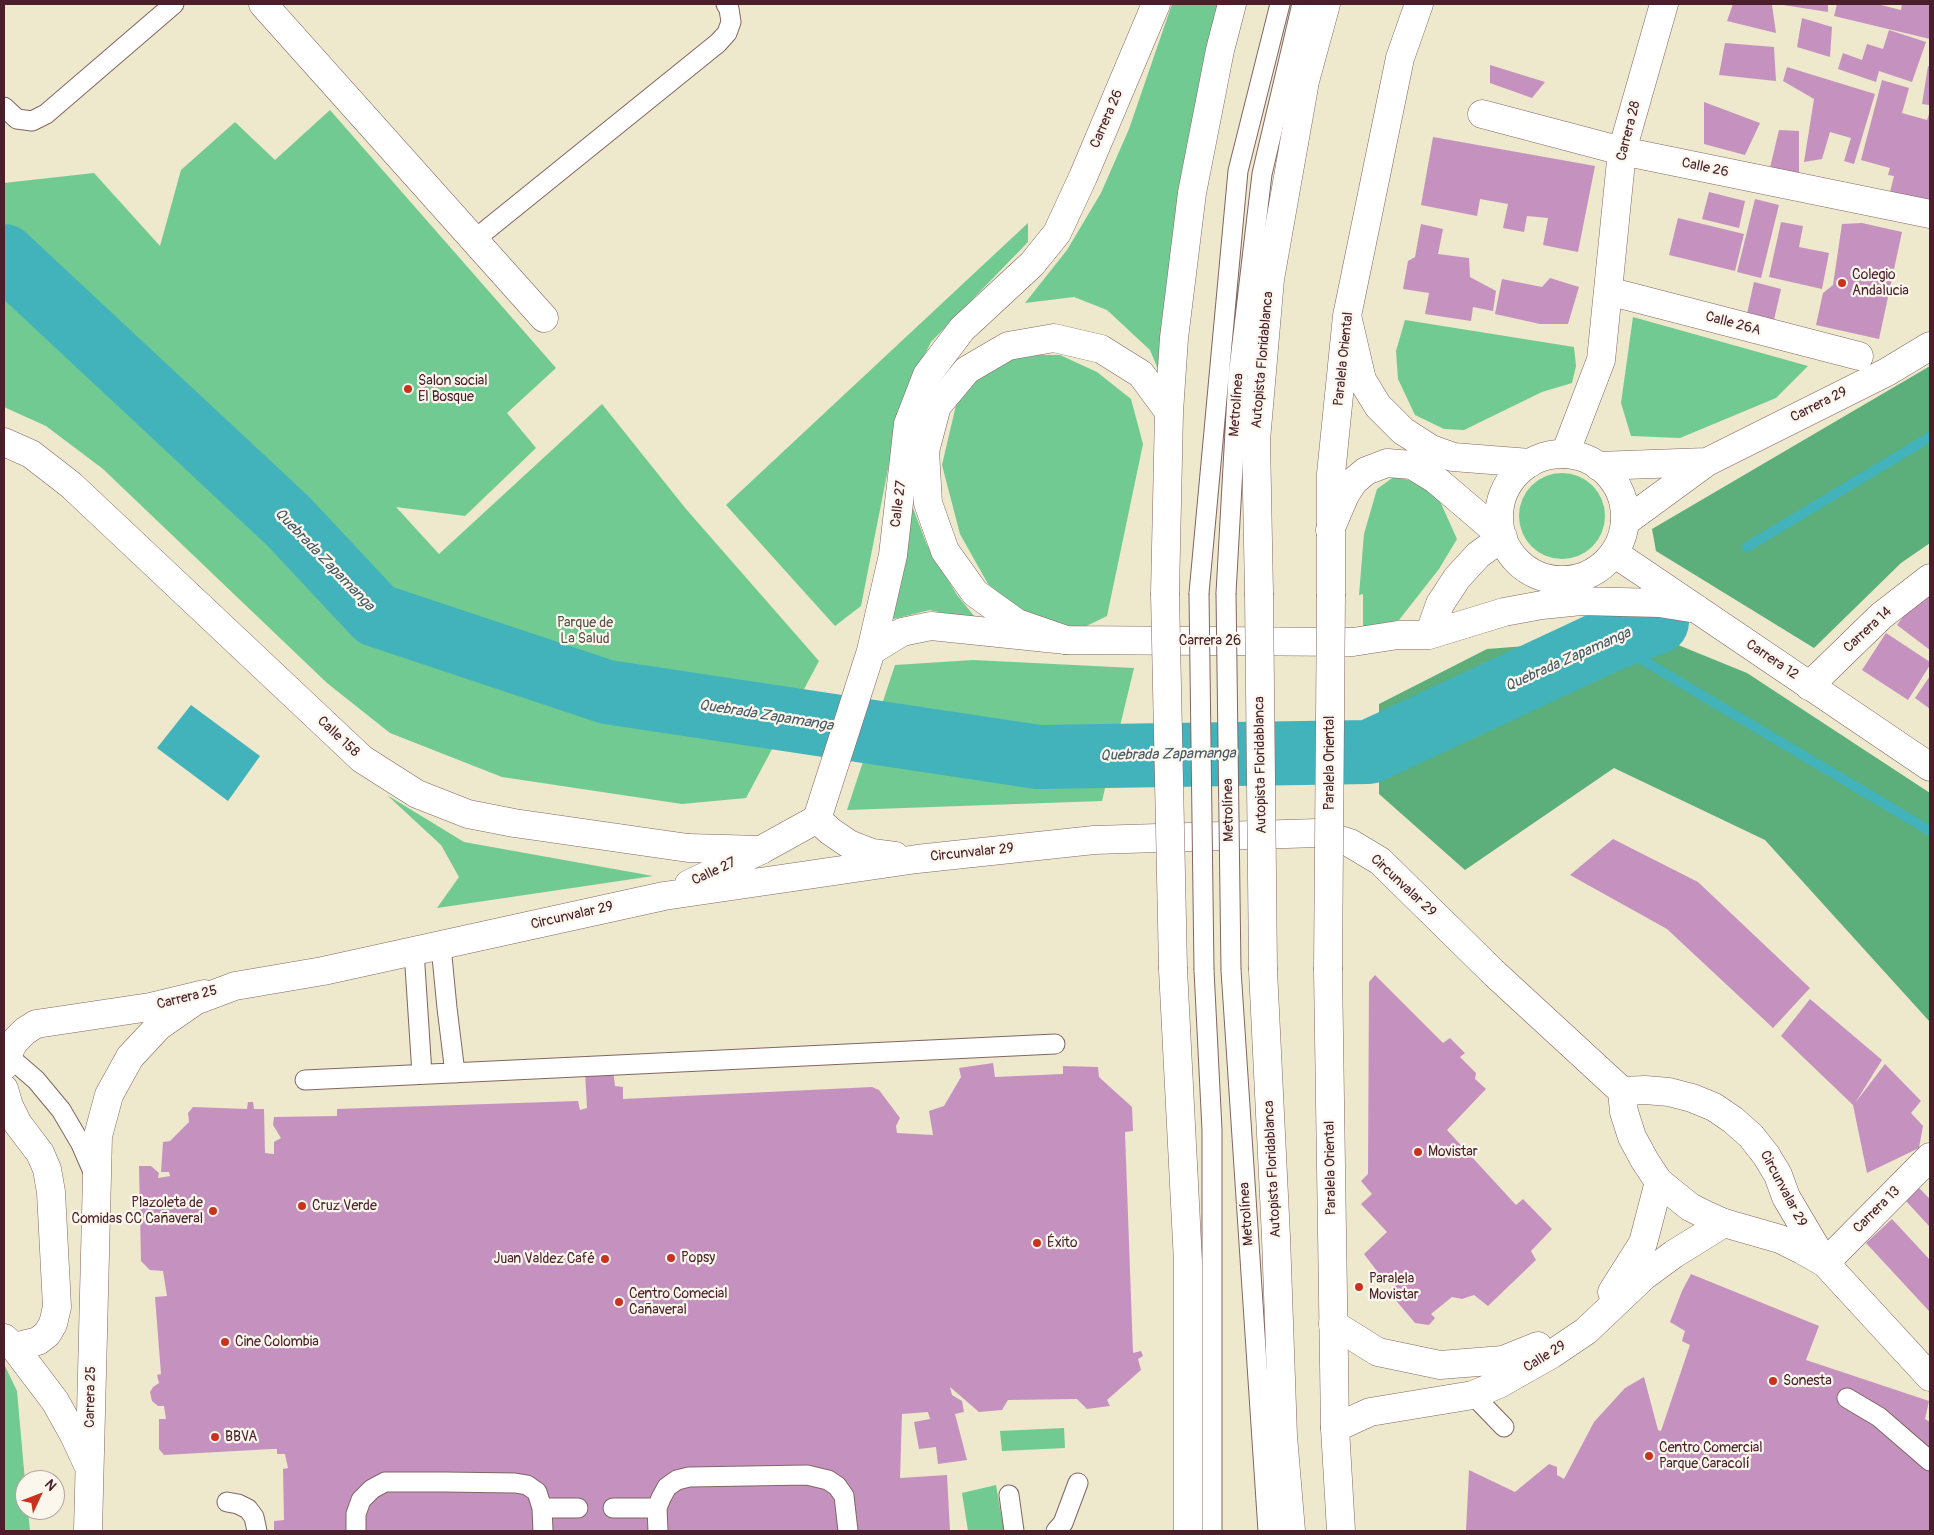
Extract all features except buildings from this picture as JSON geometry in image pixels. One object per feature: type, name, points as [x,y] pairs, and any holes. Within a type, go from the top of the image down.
[{"type":"main road","points":[[264,4],[544,318]]},
{"type":"main road","name":"Carrera 26","points":[[1057,233],[1083,177],[1156,4]]},
{"type":"main road","points":[[1183,1524],[1188,1262],[1173,969],[1165,593],[1169,412],[1174,338],[1192,193],[1220,50],[1232,4]]},
{"type":"main road","name":"Autopista Floridablanca","points":[[1291,1531],[1283,1436],[1276,1237],[1263,970],[1256,440],[1270,279],[1305,81],[1326,4]]},
{"type":"main road","name":"Paralela Oriental","points":[[1341,1531],[1335,1428],[1328,970],[1331,474],[1347,316],[1400,58],[1419,4]]},
{"type":"main road","name":"Carrera 28","points":[[1565,454],[1601,360],[1622,151],[1664,4]]},
{"type":"main road","name":"Calle 26","points":[[1482,114],[1622,151],[1930,214]]},
{"type":"main road","name":"Calle 27","points":[[664,896],[761,850],[817,819],[868,657],[893,555],[908,424],[927,376],[962,330],[1032,264],[1057,233]]},
{"type":"main road","name":"Calle 26A","points":[[1608,291],[1859,356]]},
{"type":"main road","points":[[1347,316],[1362,380],[1378,406],[1403,431],[1432,449],[1453,457],[1530,463]]},
{"type":"main road","points":[[1066,640],[1017,623],[975,593],[944,551],[928,503],[925,451],[937,406],[967,370],[1008,346],[1054,338],[1101,349],[1141,374],[1169,412]]},
{"type":"main road","name":"Carrera 29","points":[[1625,522],[1707,462],[1887,372],[1930,346]]},
{"type":"main road","name":"Calle 158","points":[[4,442],[31,454],[71,485],[362,760],[418,794],[468,814],[514,823],[688,848],[761,850]]},
{"type":"main road","points":[[1565,454],[1586,458],[1612,478],[1624,504],[1625,522],[1620,543],[1614,553],[1598,569],[1576,579],[1553,579],[1531,572],[1521,565],[1507,546],[1503,537],[1500,508],[1510,482],[1519,471],[1530,463],[1547,456],[1565,454]]},
{"type":"main road","name":"Carrera 29","points":[[1598,466],[1707,462]]},
{"type":"main road","points":[[1330,530],[1345,495],[1354,481],[1366,471],[1387,463],[1412,465],[1435,479],[1503,537]]},
{"type":"main road","points":[[1429,635],[1440,604],[1457,578],[1478,555],[1503,537]]},
{"type":"main road","name":"Carrera 12","points":[[1614,553],[1930,767]]},
{"type":"main road","name":"Carrera 14","points":[[1809,686],[1881,616],[1930,578]]},
{"type":"main road","name":"Carrera 26","points":[[868,657],[902,632],[931,626],[1066,640],[1353,642],[1398,635],[1429,635],[1466,622],[1504,612],[1542,605],[1581,601],[1658,603],[1697,609]]},
{"type":"main road","points":[[817,819],[849,844],[872,853],[918,859]]},
{"type":"main road","name":"Circunvalar 29","points":[[235,986],[323,971],[664,896],[918,859],[1103,840],[1318,833],[1350,843],[1380,861],[1495,974],[1622,1091],[1624,1112],[1632,1138],[1644,1161],[1659,1182],[1690,1206],[1724,1223],[1780,1239],[1825,1263]]},
{"type":"main road","name":"Carrera 25","points":[[5,1057],[14,1042],[25,1031],[36,1024],[150,1007],[235,986]]},
{"type":"main road","name":"Carrera 25","points":[[88,1531],[98,1136],[109,1095],[130,1057],[159,1026],[194,1001],[235,986]]},
{"type":"main road","name":"Carrera 25","points":[[4,1088],[9,1106],[18,1124],[40,1153],[48,1169],[57,1307],[53,1324],[47,1334],[38,1341],[9,1343]]},
{"type":"main road","name":"Circunvalar 29","points":[[1622,1091],[1668,1092],[1692,1098],[1714,1107],[1751,1136],[1766,1154],[1778,1175],[1786,1197],[1825,1263],[1930,1377]]},
{"type":"main road","name":"Carrera 13","points":[[1825,1263],[1930,1157]]},
{"type":"main road","name":"Calle 29","points":[[1333,1324],[1378,1352],[1440,1366],[1503,1360],[1561,1336],[1610,1296],[1643,1243],[1659,1182]]},
{"type":"main road","name":"Calle 29","points":[[1335,1428],[1370,1412],[1473,1395],[1499,1384],[1559,1350],[1586,1331],[1644,1276],[1674,1254],[1724,1223]]},
{"type":"main road","name":"Carrera 25","points":[[9,1343],[55,1401],[74,1435],[90,1470]]},
{"type":"lane","points":[[4,107],[17,120],[32,121],[46,114],[174,4]]},
{"type":"lane","points":[[474,240],[718,43],[727,33],[731,22],[726,4]]},
{"type":"lane","name":"Metrolínea","points":[[1212,1531],[1212,1130],[1204,970],[1199,593],[1238,171],[1280,4]]},
{"type":"lane","name":"Metrolínea","points":[[1268,1531],[1231,970],[1226,594],[1238,377],[1262,174],[1302,4]]},
{"type":"lane","points":[[442,946],[455,1073]]},
{"type":"lane","points":[[414,951],[422,1074]]},
{"type":"lane","points":[[305,1080],[1055,1044]]},
{"type":"lane","points":[[5,1057],[36,1080],[61,1110],[81,1144],[96,1179]]},
{"type":"lane","points":[[1473,1395],[1504,1427]]},
{"type":"lane","points":[[1847,1398],[1879,1417],[1930,1460]]},
{"type":"lane","points":[[658,1531],[657,1508],[667,1487],[677,1480],[689,1477],[807,1475],[828,1480],[837,1486],[844,1496],[848,1531]]},
{"type":"lane","points":[[356,1531],[356,1514],[361,1500],[372,1489],[385,1482],[515,1483],[527,1486],[537,1492],[542,1508],[543,1531]]},
{"type":"lane","points":[[1056,1531],[1063,1523],[1078,1483]]},
{"type":"lane","points":[[1009,1495],[1014,1531]]},
{"type":"lane","points":[[227,1502],[238,1504],[248,1509],[254,1518],[256,1531]]},
{"type":"lane","points":[[542,1508],[578,1508]]},
{"type":"lane","points":[[613,1508],[657,1508]]},
{"type":"green space","points":[[1172,4],[1232,4],[1160,374],[1150,350],[1107,310],[1074,297],[1025,303],[1067,250],[1101,193],[1129,129]]},
{"type":"green space","name":"Parque de La Salud","points":[[330,110],[556,368],[507,413],[536,448],[465,516],[396,507],[439,554],[602,404],[686,509],[819,661],[746,798],[682,804],[502,777],[390,733],[327,683],[103,469],[46,426],[4,407],[4,183],[94,173],[160,246],[181,170],[235,122],[275,160]]},
{"type":"green space","points":[[1028,223],[1028,242],[931,342],[901,403],[861,606],[835,626],[726,505]]},
{"type":"green space","points":[[1633,317],[1808,366],[1776,398],[1680,438],[1631,436],[1621,403]]},
{"type":"green space","points":[[1405,320],[1574,347],[1576,366],[1572,383],[1542,392],[1464,430],[1444,429],[1415,415],[1398,379],[1396,351]]},
{"type":"green space","points":[[1026,355],[1060,355],[1097,372],[1131,399],[1143,444],[1107,616],[1078,630],[1034,622],[988,584],[960,534],[942,465],[957,401],[992,364]]},
{"type":"green space","points":[[1930,366],[1930,543],[1901,563],[1814,648],[1656,551],[1652,529]]},
{"type":"green space","points":[[1562,473],[1579,476],[1593,485],[1602,499],[1605,516],[1602,533],[1593,547],[1579,556],[1562,559],[1545,556],[1531,547],[1522,533],[1519,516],[1522,499],[1531,485],[1545,476]]},
{"type":"green space","points":[[1395,476],[1414,482],[1439,499],[1457,539],[1439,569],[1399,620],[1363,630],[1363,594],[1359,595],[1364,534],[1377,489]]},
{"type":"green space","points":[[911,503],[927,545],[957,595],[979,622],[930,610],[893,619]]},
{"type":"green space","points":[[1656,636],[1747,673],[1930,793],[1930,1022],[1765,840],[1614,768],[1465,870],[1379,794],[1379,704],[1487,649]]},
{"type":"green space","points":[[973,660],[1134,668],[1102,801],[847,810],[895,665]]},
{"type":"green space","points":[[387,795],[464,842],[653,876],[437,908],[459,877],[441,845]]},
{"type":"green space","points":[[4,1364],[17,1391],[24,1470],[15,1470],[15,1520],[29,1520],[30,1531],[4,1531]]},
{"type":"green space","points":[[1064,1428],[1065,1448],[1002,1451],[1000,1431]]},
{"type":"green space","points":[[996,1485],[1004,1531],[968,1531],[962,1493]]},
{"type":"water","points":[[191,705],[260,756],[228,801],[157,748]]},
{"type":"waterway","name":"Quebrada Zapamanga","points":[[4,256],[288,521],[376,615],[607,692],[1038,757],[1369,752],[1609,640],[1657,622]]},
{"type":"waterway","name":"Quebrada Zapamanga","points":[[1747,547],[1930,437]]},
{"type":"waterway","points":[[1609,640],[1930,831]]},
{"type":"place","name":"Colegio Andalucia","points":[[1842,283]]},
{"type":"place","name":"Salon social El Bosque","points":[[408,389]]},
{"type":"place","name":"Movistar","points":[[1418,1152]]},
{"type":"place","name":"Cruz Verde","points":[[302,1206]]},
{"type":"place","name":"Plazoleta de Comidas CC Cañaveral","points":[[213,1211]]},
{"type":"place","name":"Éxito","points":[[1037,1243]]},
{"type":"place","name":"Popsy","points":[[671,1258]]},
{"type":"place","name":"Juan Valdez Café","points":[[605,1259]]},
{"type":"place","name":"Paralela Movistar","points":[[1359,1287]]},
{"type":"place","name":"Centro Comecial Cañaveral","points":[[619,1302]]},
{"type":"place","name":"Cine Colombia","points":[[225,1342]]},
{"type":"place","name":"Sonesta","points":[[1773,1381]]},
{"type":"place","name":"BBVA","points":[[215,1437]]},
{"type":"place","name":"Centro Comercial Parque Caracolí","points":[[1649,1456]]}]
